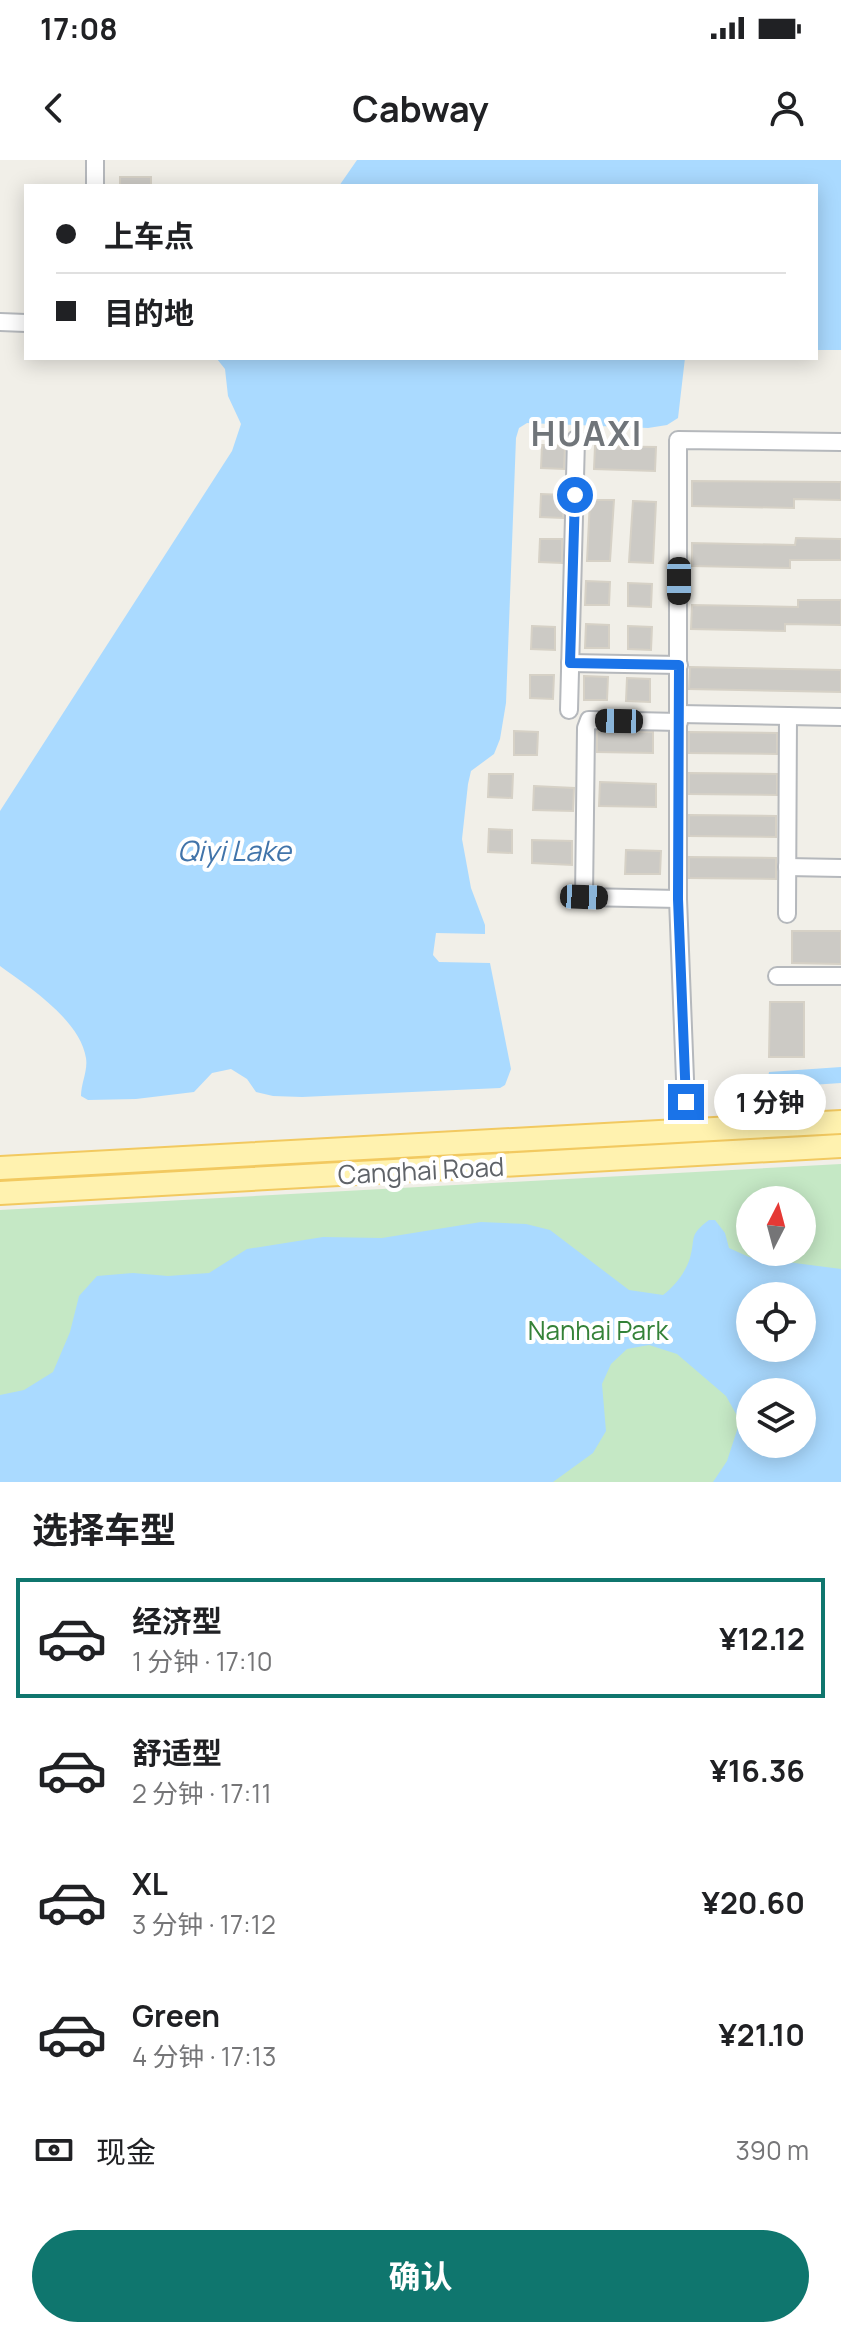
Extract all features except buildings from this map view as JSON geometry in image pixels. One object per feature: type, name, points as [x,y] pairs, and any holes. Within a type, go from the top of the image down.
[{"type":"main road","name":"Canghai Road","points":[[0,1168],[841,1122]]},
{"type":"main road","name":"Canghai Road","points":[[0,1193],[841,1146]]},
{"type":"street","points":[[95,160],[95,184]]},
{"type":"street","points":[[0,322],[24,323]]},
{"type":"street","points":[[569,710],[576,439]]},
{"type":"street","points":[[687,1131],[678,899],[678,440],[841,442]]},
{"type":"street","points":[[570,663],[679,665]]},
{"type":"street","points":[[787,914],[788,716]]},
{"type":"street","points":[[678,899],[584,897],[586,728],[589,720],[841,717]]},
{"type":"street","points":[[787,867],[841,868]]},
{"type":"street","points":[[777,976],[841,976]]},
{"type":"green space","name":"Nanhai Park","points":[[841,1164],[841,1482],[0,1482],[0,1210]]},
{"type":"water","points":[[357,160],[841,160],[841,350],[818,350],[818,184],[340,184]]},
{"type":"water","name":"Qiyi Lake","points":[[218,360],[685,360],[678,418],[667,425],[648,428],[527,423],[519,428],[516,438],[506,703],[500,739],[494,754],[471,771],[462,839],[471,888],[485,925],[485,934],[436,933],[433,955],[439,962],[490,963],[511,1069],[505,1085],[500,1088],[273,1096],[256,1092],[247,1079],[231,1069],[212,1073],[194,1092],[136,1099],[88,1100],[81,1096],[86,1058],[74,1031],[52,1006],[0,966],[0,811],[232,451],[241,424],[228,396],[225,369]]},
{"type":"water","points":[[841,1067],[841,1083],[766,1088],[769,1072]]},
{"type":"water","name":"Nanhai Park","points":[[709,1220],[715,1220],[725,1233],[729,1248],[736,1251],[736,1266],[816,1266],[841,1269],[841,1482],[713,1482],[727,1461],[736,1433],[736,1458],[816,1458],[816,1378],[736,1378],[736,1414],[726,1396],[677,1354],[649,1345],[627,1349],[611,1364],[602,1384],[606,1431],[593,1453],[553,1482],[0,1482],[0,1395],[24,1390],[53,1372],[70,1332],[79,1296],[97,1276],[209,1273],[247,1249],[323,1237],[382,1238],[481,1222],[526,1224],[550,1230],[629,1290],[663,1295],[685,1269],[698,1230]]},
{"type":"district","name":"HUAXI","points":[[587,433]]},
{"type":"route","points":[[575,495],[570,663],[679,665],[678,899],[686,1102]]}]
